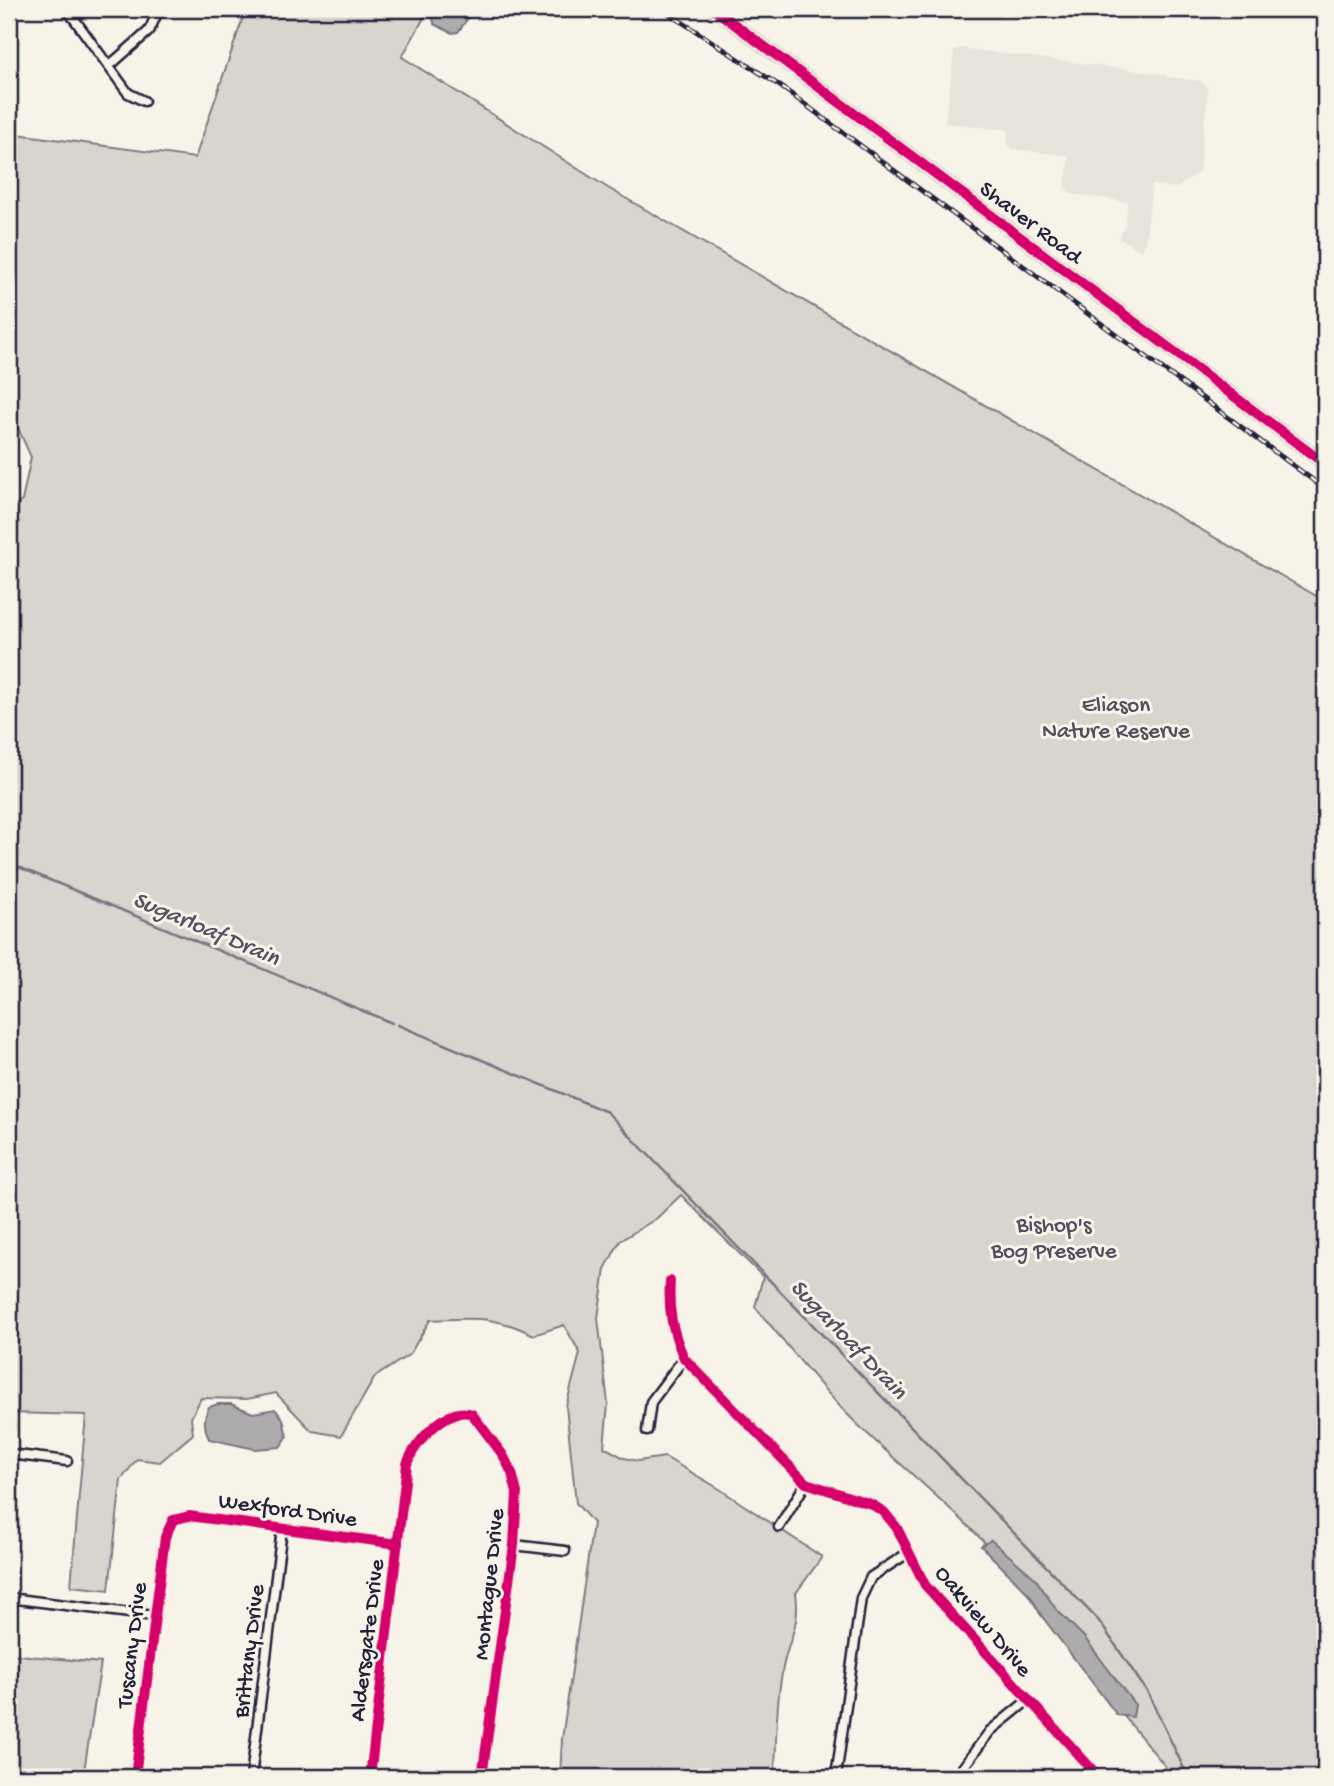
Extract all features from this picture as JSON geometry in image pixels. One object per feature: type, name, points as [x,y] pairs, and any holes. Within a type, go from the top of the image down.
[{"type":"main road","name":"Shaver Road","points":[[714,9],[1325,464]]},
{"type":"street","points":[[67,9],[128,93],[144,101]]},
{"type":"street","points":[[109,66],[149,31],[159,9]]},
{"type":"street","name":"Oakview Drive","points":[[670,1281],[668,1308],[673,1332],[684,1358],[806,1483],[871,1504],[884,1512],[897,1528],[925,1585],[1027,1701],[1099,1777]]},
{"type":"street","points":[[647,1431],[651,1402],[684,1358]]},
{"type":"street","name":"Aldersgate Drive","points":[[370,1777],[411,1454],[442,1422],[453,1414],[465,1412]]},
{"type":"street","name":"Montague Drive","points":[[465,1412],[471,1415],[503,1455],[514,1478],[517,1493],[514,1545],[482,1777]]},
{"type":"street","points":[[9,1454],[67,1461]]},
{"type":"street","points":[[779,1527],[806,1483]]},
{"type":"street","name":"Wexford Drive","points":[[173,1520],[189,1517],[398,1544]]},
{"type":"street","name":"Tuscany Drive","points":[[135,1777],[165,1537],[173,1520]]},
{"type":"street","name":"Brittany Drive","points":[[251,1777],[282,1529]]},
{"type":"street","points":[[514,1545],[565,1551]]},
{"type":"street","points":[[836,1777],[861,1598],[871,1577],[908,1553]]},
{"type":"street","points":[[9,1598],[154,1616]]},
{"type":"street","points":[[956,1777],[990,1731],[1027,1701]]},
{"type":"shaded area","points":[[438,9],[468,11],[468,18],[458,32],[452,33],[434,24],[433,16]]},
{"type":"shaded area","points":[[960,48],[1201,81],[1208,89],[1199,172],[1177,188],[1152,185],[1145,245],[1141,251],[1119,238],[1125,225],[1128,202],[1071,194],[1065,187],[1069,156],[1012,149],[1007,145],[1008,130],[945,123],[954,51]]},
{"type":"shaded area","points":[[231,1404],[253,1413],[275,1409],[283,1419],[287,1437],[280,1447],[255,1449],[209,1439],[205,1427],[206,1415],[209,1407]]},
{"type":"shaded area","points":[[991,1540],[1035,1578],[1056,1609],[1084,1637],[1135,1705],[1133,1717],[1117,1715],[1041,1615],[1030,1595],[981,1546]]},
{"type":"green space","points":[[246,9],[429,9],[402,57],[608,188],[1325,601],[1325,1777],[1170,1777],[1165,1766],[1041,1615],[1002,1562],[952,1511],[849,1416],[801,1362],[755,1307],[763,1277],[681,1195],[657,1218],[620,1241],[605,1269],[598,1318],[608,1404],[604,1447],[624,1458],[638,1461],[665,1457],[718,1488],[822,1557],[796,1593],[797,1616],[784,1661],[779,1699],[775,1777],[560,1777],[562,1739],[593,1523],[576,1503],[566,1406],[580,1353],[564,1325],[534,1335],[495,1321],[430,1320],[410,1354],[375,1377],[341,1436],[312,1431],[276,1393],[247,1399],[201,1398],[191,1418],[193,1434],[160,1462],[137,1459],[121,1480],[109,1590],[71,1586],[86,1415],[9,1413],[9,509],[22,501],[31,457],[9,408],[9,133],[195,158]]},
{"type":"green space","points":[[9,1654],[101,1663],[83,1777],[9,1777]]},
{"type":"waterway","name":"Sugarloaf Drain","points":[[9,863],[392,1023]]},
{"type":"waterway","name":"Sugarloaf Drain","points":[[398,1025],[607,1112],[1099,1621],[1148,1693],[1188,1777]]},
{"type":"railway","points":[[662,9],[780,86],[1325,489]]},
{"type":"cycle path","points":[[714,9],[1325,464]]},
{"type":"cycle path","points":[[670,1281],[672,1320],[684,1358],[806,1483],[871,1504],[884,1512],[897,1528],[925,1585],[1099,1777]]},
{"type":"cycle path","points":[[370,1777],[407,1464],[417,1446],[433,1428],[442,1420],[462,1413],[472,1414],[503,1455],[512,1473],[517,1493],[514,1545],[482,1777]]},
{"type":"cycle path","points":[[135,1777],[165,1537],[173,1520],[189,1516],[398,1544]]},
{"type":"park label","name":"Eliason Nature Reserve","points":[[1116,716]]},
{"type":"park label","name":"Bishop's Bog Preserve","points":[[1054,1236]]}]
